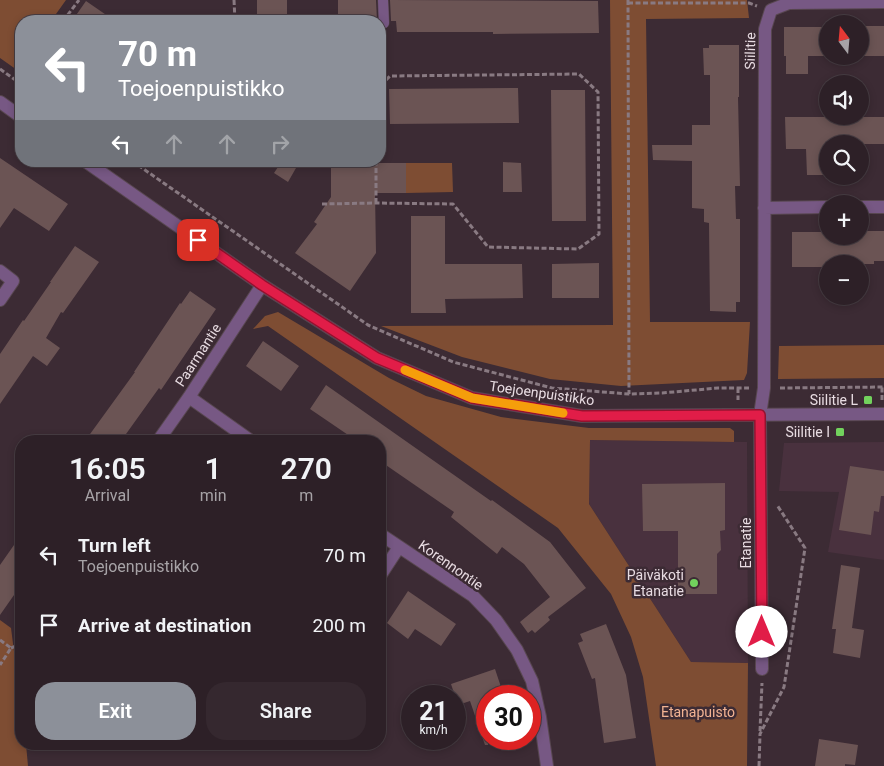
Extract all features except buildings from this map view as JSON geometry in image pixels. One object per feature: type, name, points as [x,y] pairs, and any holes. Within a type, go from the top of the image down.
[{"type":"street","points":[[770,10],[789,3],[884,2]]},
{"type":"street","name":"Siilitie","points":[[760,415],[764,388],[765,29],[770,10]]},
{"type":"street","points":[[0,102],[15,113]]},
{"type":"street","name":"Toejoenpuistikko","points":[[94,167],[262,285],[377,358],[472,398],[582,416],[884,414]]},
{"type":"street","points":[[869,207],[884,207]]},
{"type":"street","points":[[764,208],[819,208]]},
{"type":"street","points":[[0,271],[13,281],[0,300]]},
{"type":"street","name":"Paarmantie","points":[[162,435],[262,285]]},
{"type":"street","points":[[189,397],[242,435]]},
{"type":"street","name":"Etanatie","points":[[760,415],[762,670]]},
{"type":"street","name":"Korennontie","points":[[386,538],[473,596],[496,620],[517,650],[532,681],[540,717],[547,766]]},
{"type":"street","points":[[386,567],[399,547]]},
{"type":"lane","points":[[383,0],[384,15]]},
{"type":"path","points":[[68,15],[79,0]]},
{"type":"path","points":[[234,0],[235,15]]},
{"type":"path","points":[[629,394],[628,2],[749,3],[770,10]]},
{"type":"path","points":[[0,69],[15,78]]},
{"type":"path","points":[[322,204],[453,204],[488,247],[578,249],[599,234],[598,92],[579,74],[390,76],[386,80]]},
{"type":"path","points":[[141,167],[368,325],[453,362],[552,388],[629,394],[718,388],[883,387],[882,400]]},
{"type":"path","points":[[376,167],[376,203]]},
{"type":"path","points":[[760,734],[784,687],[805,548],[761,484]]},
{"type":"path","points":[[0,640],[11,648]]},
{"type":"path","points":[[0,665],[11,648],[15,646]]},
{"type":"path","points":[[759,766],[762,670]]},
{"type":"shaded area","name":"Päiväkoti Etanatie","points":[[590,440],[747,442],[748,663],[691,662],[589,504]]},
{"type":"shaded area","points":[[884,442],[884,560],[828,552],[839,492],[779,491],[784,443]]},
{"type":"green space","points":[[0,0],[66,0],[55,15],[15,15],[15,69],[0,58]]},
{"type":"green space","points":[[610,0],[747,0],[749,18],[646,19],[650,322],[750,322],[747,373],[744,380],[621,386],[550,379],[462,357],[381,326],[613,325]]},
{"type":"green space","points":[[406,163],[452,163],[453,192],[406,193]]},
{"type":"green space","name":"Etanapuisto","points":[[278,312],[389,378],[426,396],[501,417],[589,428],[730,428],[734,431],[734,442],[590,440],[589,504],[691,662],[748,663],[747,766],[656,766],[643,677],[631,637],[611,594],[558,528],[268,326],[253,329],[265,316]]},
{"type":"green space","points":[[884,345],[884,378],[778,379],[779,346]]},
{"type":"green space","points":[[0,620],[11,628],[15,659],[15,750],[27,750],[28,766],[0,766]]},
{"type":"slow traffic","points":[[405,370],[472,398],[563,413]]},
{"type":"place","name":"Siilitie L","points":[[868,400]]},
{"type":"place","name":"Siilitie I","points":[[840,432]]},
{"type":"place","name":"Päiväkoti Etanatie","points":[[694,583]]},
{"type":"route","points":[[198,240],[262,285],[377,358],[472,398],[582,416],[760,415],[762,632]]}]
